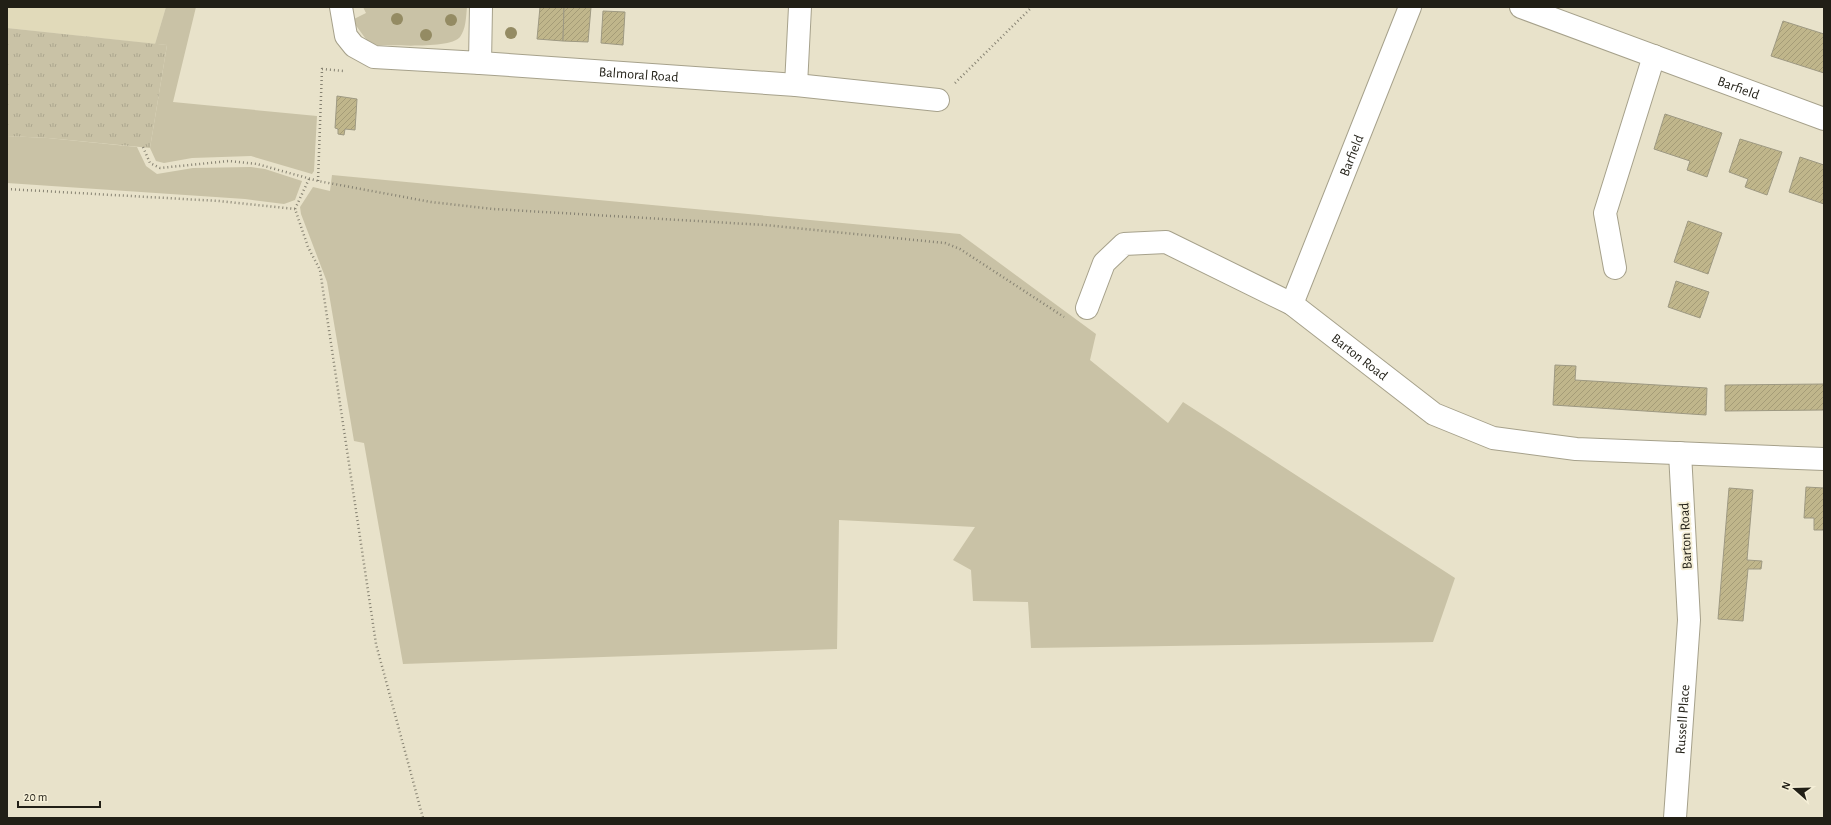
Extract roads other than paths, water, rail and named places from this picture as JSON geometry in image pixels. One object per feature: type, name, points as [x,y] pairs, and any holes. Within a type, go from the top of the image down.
[{"type":"street","name":"Balmoral Road","points":[[341,7],[346,36],[354,46],[374,57],[796,85],[938,100]]},
{"type":"street","points":[[480,64],[481,7]]},
{"type":"street","points":[[796,85],[800,7]]},
{"type":"street","name":"Barfield","points":[[1292,304],[1410,7]]},
{"type":"street","name":"Barfield","points":[[1520,7],[1824,119]]},
{"type":"street","points":[[1615,268],[1605,213],[1654,56]]},
{"type":"street","name":"Barton Road","points":[[1087,308],[1104,263],[1124,244],[1166,242],[1292,304],[1434,414],[1493,438],[1576,449],[1824,459]]},
{"type":"street","name":"Barton Road","points":[[1680,453],[1689,620]]},
{"type":"street","name":"Russell Place","points":[[1675,818],[1689,620]]}]
